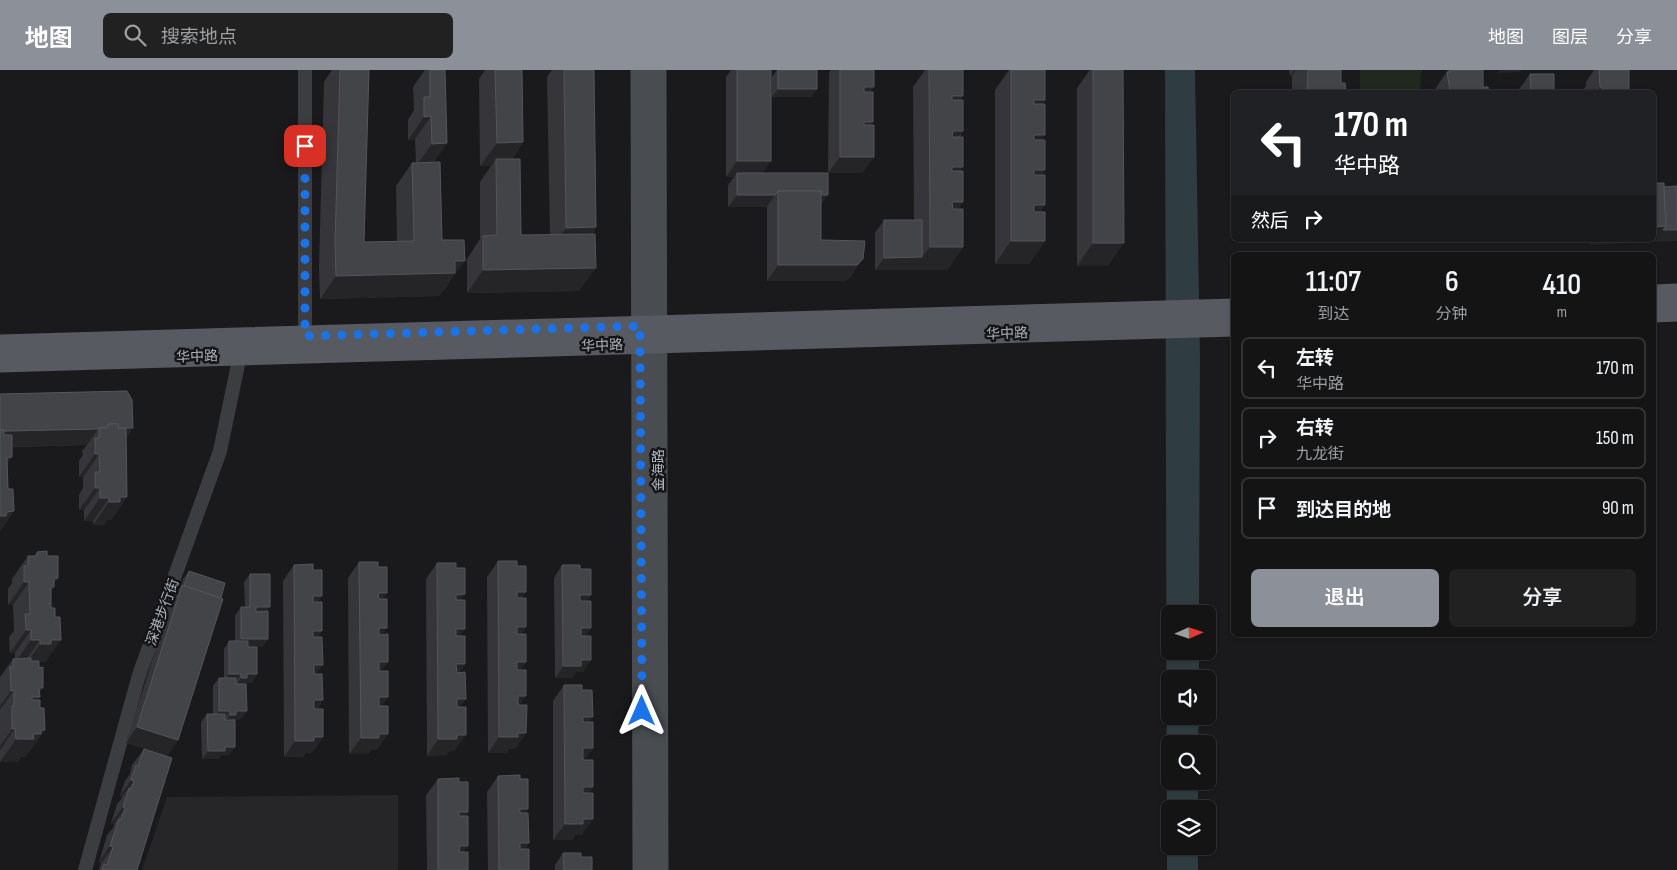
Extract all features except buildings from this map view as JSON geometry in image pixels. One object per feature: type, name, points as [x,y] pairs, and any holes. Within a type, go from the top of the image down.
[{"type":"main road","name":"金海路","points":[[640,70],[649,335],[659,870]]},
{"type":"main road","name":"金海路","points":[[642,870],[649,335],[657,70]]},
{"type":"main road","points":[[1656,295],[1677,294]]},
{"type":"main road","name":"华中路","points":[[0,362],[240,355],[1231,309]]},
{"type":"main road","points":[[1656,312],[1677,311]]},
{"type":"main road","name":"华中路","points":[[0,345],[305,336],[649,335],[1231,326]]},
{"type":"street","points":[[305,70],[305,336]]},
{"type":"street","name":"深港步行街","points":[[85,870],[139,675],[220,451],[240,355]]},
{"type":"shaded area","points":[[1165,70],[1195,70],[1200,354],[1199,605],[1166,605]]},
{"type":"shaded area","points":[[1360,70],[1423,70],[1421,73],[1420,90],[1360,90]]},
{"type":"shaded area","points":[[1166,660],[1199,660],[1199,670],[1166,670]]},
{"type":"shaded area","points":[[1167,725],[1199,725],[1198,735],[1167,735]]},
{"type":"shaded area","points":[[1167,790],[1198,790],[1198,800],[1167,800]]},
{"type":"shaded area","points":[[398,795],[398,870],[142,870],[167,797]]},
{"type":"shaded area","points":[[1167,855],[1198,855],[1198,870],[1167,870]]},
{"type":"route","points":[[305,146],[305,336],[640,326],[642,711]]}]
